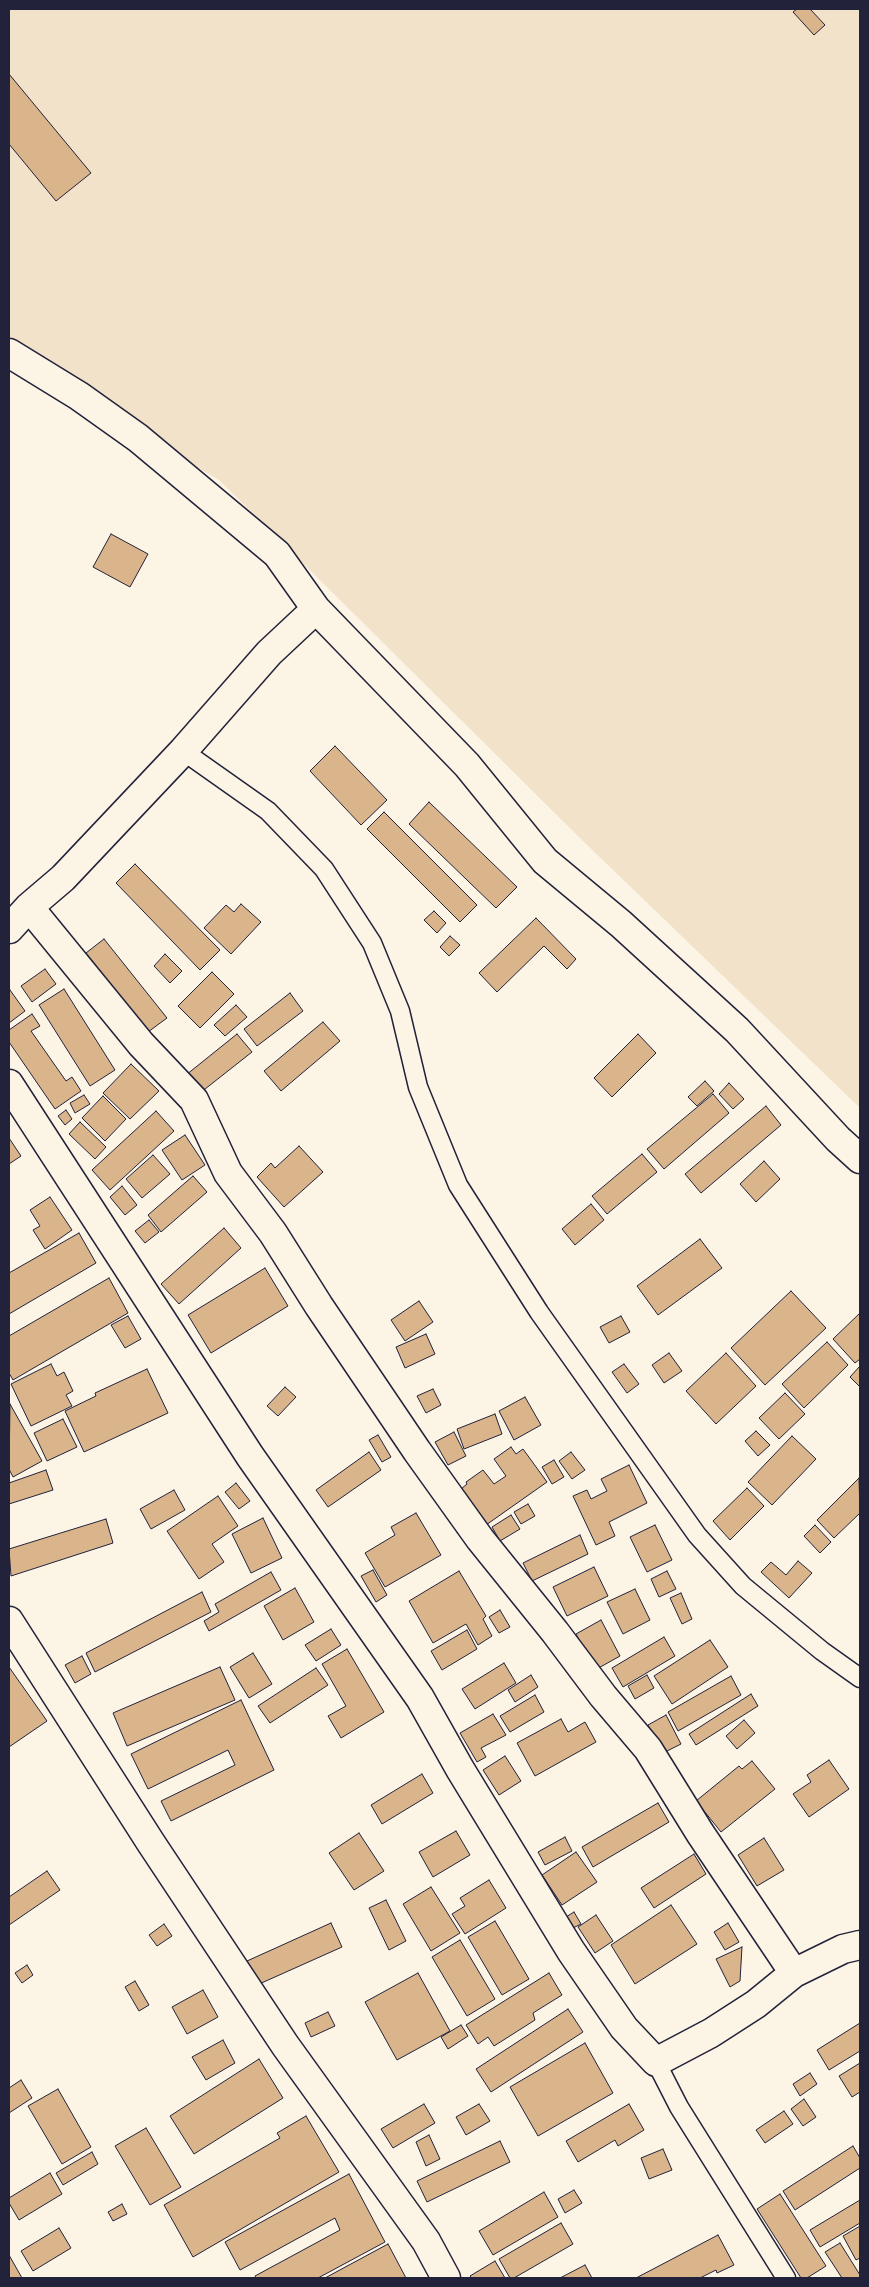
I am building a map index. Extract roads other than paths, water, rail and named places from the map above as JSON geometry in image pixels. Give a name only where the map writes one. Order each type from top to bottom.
[{"type":"street","points":[[9,353],[79,396],[138,438],[277,554],[316,609],[467,765],[545,861],[621,924],[737,1030],[860,1159]]},
{"type":"street","points":[[9,929],[29,907],[63,878],[182,751],[269,654],[316,609]]},
{"type":"street","points":[[29,907],[141,1044],[194,1100],[228,1174],[273,1233],[319,1306],[417,1451],[480,1539],[555,1632],[603,1696],[648,1749],[700,1833],[794,1973]]},
{"type":"street","points":[[9,1084],[250,1456],[420,1698],[460,1769],[571,1951],[624,2028],[656,2062],[711,2033],[756,2004],[794,1973],[843,1949],[860,1944]]},
{"type":"street","points":[[9,1621],[151,1843],[274,2029],[426,2241],[446,2278]]},
{"type":"lane","points":[[182,751],[268,811],[324,869],[372,943],[400,1011],[418,1087],[458,1186],[539,1312],[698,1535],[742,1586],[822,1651],[860,1678]]},
{"type":"lane","points":[[656,2062],[679,2107],[786,2278]]}]
